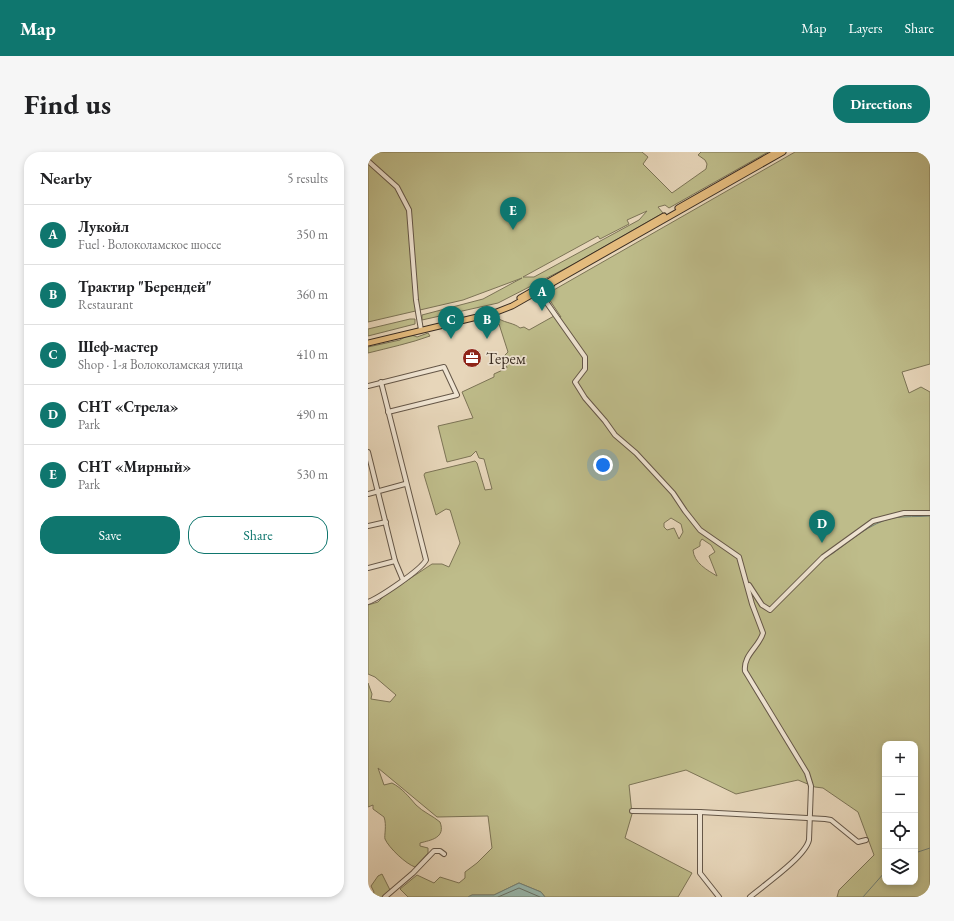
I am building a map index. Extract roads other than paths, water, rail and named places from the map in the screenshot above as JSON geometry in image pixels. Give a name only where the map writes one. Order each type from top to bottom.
[{"type":"main road","points":[[538,291],[776,152]]},
{"type":"main road","points":[[368,339],[493,311],[538,291],[783,152]]},
{"type":"main road","points":[[368,343],[420,328]]},
{"type":"street","points":[[368,161],[397,187],[409,210],[416,300],[420,328]]},
{"type":"street","points":[[545,301],[545,294],[552,284]]},
{"type":"street","points":[[538,291],[585,357],[585,369],[575,382],[585,398],[606,421],[614,435],[636,453],[673,493],[700,530],[739,557],[752,604],[764,632],[745,661],[744,671],[808,776],[811,786],[809,840],[806,846],[786,868],[750,897]]},
{"type":"street","points":[[368,386],[444,367],[456,395],[388,412]]},
{"type":"street","points":[[368,602],[378,598],[423,566],[426,560],[405,484],[381,382]]},
{"type":"street","points":[[368,452],[395,561],[403,580]]},
{"type":"street","points":[[368,494],[405,484]]},
{"type":"street","points":[[747,583],[762,605],[770,610],[823,558],[873,521],[904,513],[930,513]]},
{"type":"street","points":[[368,526],[386,522]]},
{"type":"street","points":[[368,568],[395,561]]},
{"type":"street","points":[[632,811],[700,812],[830,820],[862,846]]},
{"type":"street","points":[[700,812],[700,873],[719,897]]},
{"type":"street","points":[[858,842],[866,840]]},
{"type":"street","points":[[385,897],[413,873],[434,851],[440,851],[444,854]]},
{"type":"water","points":[[519,883],[541,892],[545,897],[468,897],[472,895],[494,895]]},
{"type":"waterway","points":[[832,554],[861,533],[885,520],[898,517],[930,516]]},
{"type":"waterway","points":[[918,852],[930,848]]},
{"type":"waterway","points":[[863,897],[882,875]]},
{"type":"place","name":"СНТ «Мирный»","points":[[513,230]]},
{"type":"place","name":"Лукойл","points":[[542,311]]},
{"type":"place","name":"Шеф-мастер","points":[[451,339]]},
{"type":"place","name":"Трактир \"Берендей\"","points":[[487,339]]},
{"type":"place","name":"Терем","points":[[472,358]]},
{"type":"place","name":"СНТ «Стрела»","points":[[822,543]]}]
